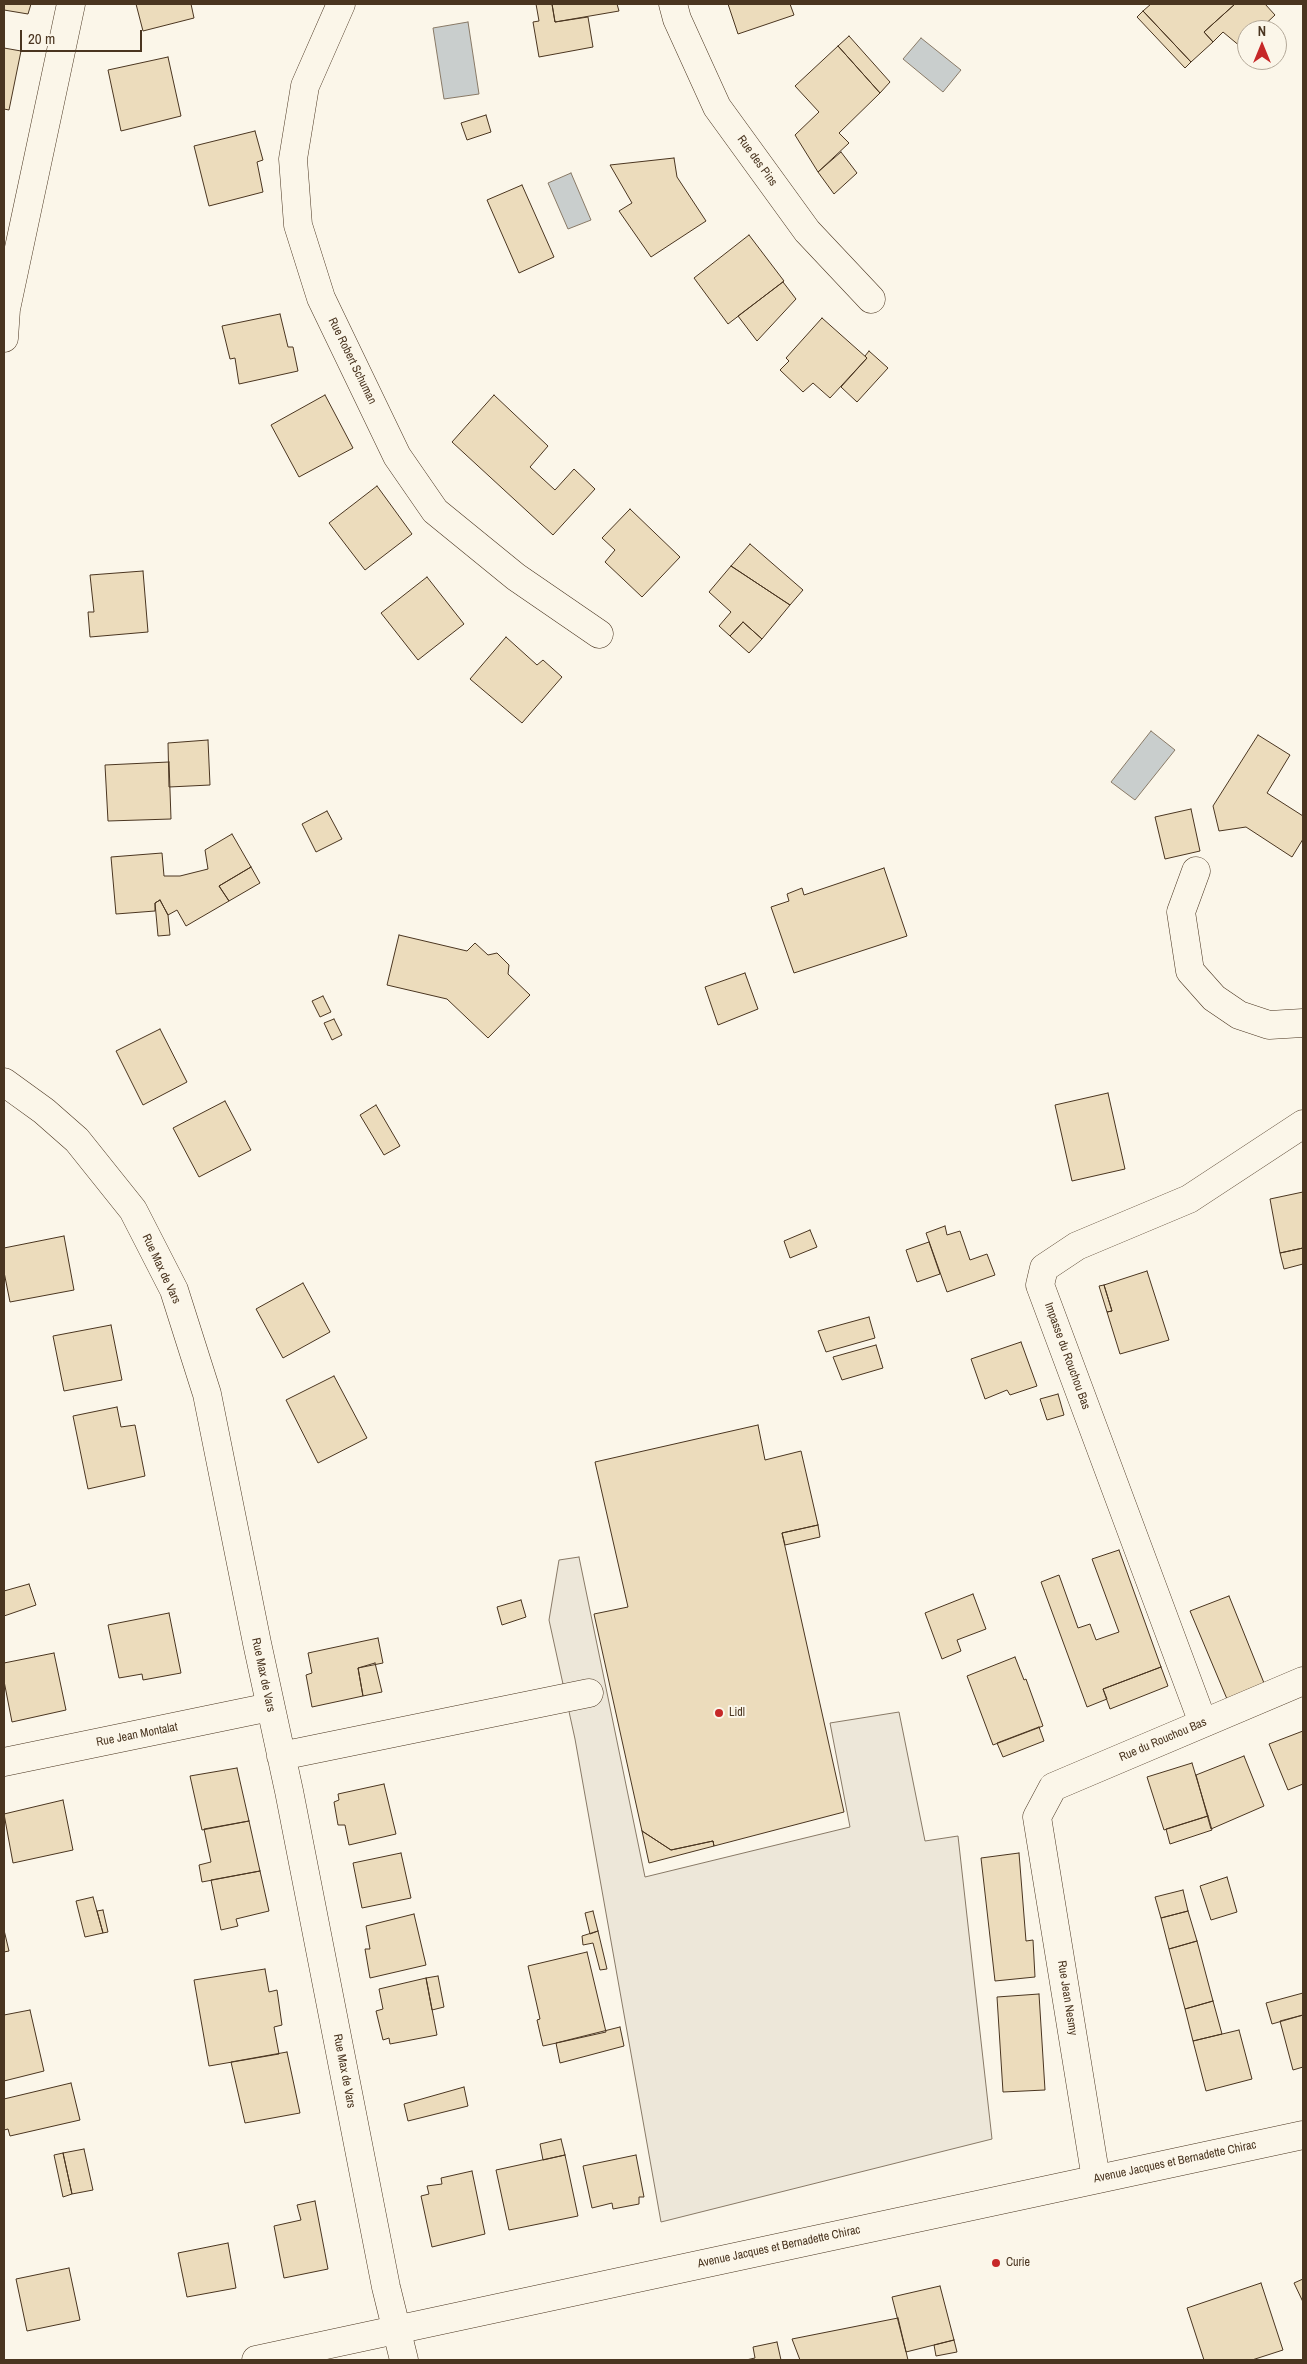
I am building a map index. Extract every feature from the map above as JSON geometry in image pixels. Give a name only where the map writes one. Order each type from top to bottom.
[{"type":"street","points":[[4,338],[6,309],[71,4]]},
{"type":"street","name":"Rue Robert Schuman","points":[[341,4],[305,86],[293,159],[298,225],[321,298],[397,456],[435,511],[516,577],[599,634]]},
{"type":"street","name":"Rue des Pins","points":[[673,4],[677,19],[717,107],[807,231],[871,299]]},
{"type":"street","points":[[1196,871],[1181,912],[1190,970],[1214,998],[1239,1014],[1270,1025],[1303,1023]]},
{"type":"street","name":"Rue Max de Vars","points":[[4,1082],[44,1111],[77,1140],[133,1210],[174,1290],[207,1394],[396,2330],[404,2360]]},
{"type":"street","name":"Impasse du Rouchou Bas","points":[[1203,1723],[1040,1286],[1044,1268],[1077,1246],[1189,1199],[1303,1124]]},
{"type":"street","name":"Rue du Rouchou Bas","points":[[1037,1816],[1053,1787],[1303,1681]]},
{"type":"street","points":[[282,1759],[589,1693]]},
{"type":"street","name":"Rue Jean Montalat","points":[[4,1762],[270,1708]]},
{"type":"street","name":"Rue Jean Nesmy","points":[[1037,1816],[1096,2179]]},
{"type":"street","name":"Avenue Jacques et Bernadette Chirac","points":[[256,2360],[1303,2135]]},
{"type":"shaded area","points":[[468,22],[479,94],[444,99],[433,28]]},
{"type":"shaded area","points":[[921,38],[961,70],[943,92],[903,59]]},
{"type":"shaded area","points":[[571,173],[591,220],[568,229],[548,183]]},
{"type":"shaded area","points":[[1151,731],[1175,750],[1135,800],[1111,782]]},
{"type":"shaded area","points":[[579,1557],[645,1877],[850,1827],[830,1723],[899,1712],[925,1841],[958,1836],[992,2139],[661,2222],[575,1739],[549,1620],[559,1560]]},
{"type":"building","points":[[4,4],[31,4],[28,14],[4,10]]},
{"type":"building","points":[[136,4],[191,4],[194,18],[143,31]]},
{"type":"building","points":[[536,4],[552,4],[555,22],[588,17],[593,47],[539,57],[533,22],[539,21]]},
{"type":"building","points":[[552,4],[617,4],[619,11],[555,22]]},
{"type":"building","points":[[728,4],[790,4],[794,15],[738,34]]},
{"type":"building","points":[[1151,4],[1235,4],[1204,32],[1213,42],[1191,62],[1143,11]]},
{"type":"building","points":[[1235,4],[1265,4],[1275,15],[1270,20],[1237,20],[1237,44],[1223,32],[1213,42],[1204,32]]},
{"type":"building","points":[[1143,11],[1191,62],[1185,68],[1137,17]]},
{"type":"building","points":[[849,36],[890,82],[880,93],[838,46]]},
{"type":"building","points":[[838,46],[880,93],[839,133],[849,143],[818,172],[795,135],[819,112],[795,86]]},
{"type":"building","points":[[4,48],[21,51],[9,110],[4,109]]},
{"type":"building","points":[[168,57],[181,116],[121,131],[108,70]]},
{"type":"building","points":[[486,115],[491,132],[467,140],[461,123]]},
{"type":"building","points":[[255,131],[263,160],[257,162],[263,192],[209,206],[194,146]]},
{"type":"building","points":[[841,152],[857,173],[834,194],[818,172]]},
{"type":"building","points":[[674,158],[677,177],[706,221],[651,257],[619,211],[632,203],[610,165]]},
{"type":"building","points":[[522,185],[554,257],[519,273],[487,200]]},
{"type":"building","points":[[749,235],[784,281],[728,324],[694,278]]},
{"type":"building","points":[[783,282],[796,299],[757,341],[738,316]]},
{"type":"building","points":[[280,314],[288,347],[293,347],[298,371],[239,384],[235,358],[230,359],[222,326]]},
{"type":"building","points":[[822,318],[867,358],[830,398],[813,383],[803,392],[780,370],[789,361],[786,358]]},
{"type":"building","points":[[869,351],[888,368],[857,402],[841,387],[867,358],[865,356]]},
{"type":"building","points":[[325,395],[353,448],[299,477],[271,425]]},
{"type":"building","points":[[494,395],[548,446],[530,467],[555,490],[574,469],[595,489],[553,535],[452,442]]},
{"type":"building","points":[[377,486],[412,534],[365,570],[329,523]]},
{"type":"building","points":[[630,509],[680,557],[642,597],[605,562],[615,550],[602,538]]},
{"type":"building","points":[[750,544],[803,590],[790,605],[731,566]]},
{"type":"building","points":[[731,566],[790,605],[762,639],[743,622],[730,636],[719,626],[731,612],[709,592]]},
{"type":"building","points":[[143,571],[148,632],[90,637],[88,612],[94,612],[90,575]]},
{"type":"building","points":[[427,577],[464,624],[418,660],[381,613]]},
{"type":"building","points":[[743,622],[762,639],[749,653],[730,636]]},
{"type":"building","points":[[506,637],[537,665],[543,660],[562,677],[522,723],[470,679]]},
{"type":"building","points":[[1258,735],[1290,755],[1267,793],[1303,816],[1303,839],[1292,857],[1246,827],[1219,831],[1213,806]]},
{"type":"building","points":[[208,740],[210,785],[169,787],[168,743]]},
{"type":"building","points":[[169,762],[171,819],[108,821],[105,765]]},
{"type":"building","points":[[1191,809],[1200,851],[1165,859],[1155,817]]},
{"type":"building","points":[[327,811],[342,839],[316,852],[302,824]]},
{"type":"building","points":[[232,834],[251,867],[219,886],[229,901],[186,926],[177,910],[168,915],[160,900],[155,903],[155,911],[116,914],[111,857],[162,853],[164,876],[180,876],[208,869],[205,850]]},
{"type":"building","points":[[251,867],[260,883],[229,901],[219,886]]},
{"type":"building","points":[[884,868],[907,936],[794,973],[771,907],[789,901],[787,894],[802,888],[804,895]]},
{"type":"building","points":[[160,900],[168,915],[170,935],[158,936],[155,903]]},
{"type":"building","points":[[399,935],[467,951],[475,943],[488,955],[497,953],[509,965],[508,974],[530,995],[488,1038],[447,999],[387,985]]},
{"type":"building","points":[[745,973],[758,1009],[718,1025],[705,987]]},
{"type":"building","points":[[323,996],[331,1012],[320,1017],[312,1001]]},
{"type":"building","points":[[334,1019],[342,1035],[332,1040],[324,1023]]},
{"type":"building","points":[[160,1029],[187,1082],[143,1105],[116,1051]]},
{"type":"building","points":[[1108,1093],[1125,1169],[1072,1181],[1055,1105]]},
{"type":"building","points":[[225,1101],[251,1150],[199,1177],[173,1128]]},
{"type":"building","points":[[376,1105],[400,1146],[384,1155],[360,1115]]},
{"type":"building","points":[[1303,1192],[1303,1248],[1280,1253],[1270,1199]]},
{"type":"building","points":[[945,1226],[947,1235],[960,1231],[970,1260],[987,1254],[995,1275],[947,1292],[926,1233]]},
{"type":"building","points":[[810,1230],[817,1247],[790,1258],[784,1241]]},
{"type":"building","points":[[64,1236],[74,1290],[10,1302],[4,1272],[4,1248]]},
{"type":"building","points":[[929,1242],[940,1274],[917,1282],[906,1250]]},
{"type":"building","points":[[1303,1248],[1303,1264],[1284,1269],[1280,1253]]},
{"type":"building","points":[[1147,1271],[1169,1340],[1120,1354],[1107,1312],[1112,1311],[1104,1285]]},
{"type":"building","points":[[303,1283],[330,1332],[283,1358],[256,1309]]},
{"type":"building","points":[[1104,1285],[1112,1311],[1107,1312],[1099,1286]]},
{"type":"building","points":[[869,1317],[875,1338],[826,1352],[818,1331]]},
{"type":"building","points":[[111,1325],[122,1380],[64,1391],[53,1336]]},
{"type":"building","points":[[1021,1342],[1037,1386],[1010,1395],[1007,1390],[985,1399],[971,1359]]},
{"type":"building","points":[[876,1345],[883,1368],[842,1380],[833,1357]]},
{"type":"building","points":[[334,1376],[367,1438],[318,1463],[286,1400]]},
{"type":"building","points":[[1058,1394],[1064,1415],[1047,1420],[1040,1399]]},
{"type":"building","points":[[117,1407],[121,1427],[135,1425],[145,1476],[88,1489],[73,1416]]},
{"type":"building","name":"Lidl","points":[[758,1425],[765,1460],[801,1451],[818,1525],[782,1533],[844,1812],[714,1846],[713,1841],[671,1850],[642,1831],[594,1614],[628,1607],[595,1462]]},
{"type":"building","points":[[818,1525],[820,1537],[785,1545],[782,1533]]},
{"type":"building","points":[[1119,1550],[1161,1667],[1103,1689],[1107,1699],[1087,1707],[1041,1582],[1059,1575],[1078,1628],[1090,1624],[1096,1640],[1119,1632],[1092,1559]]},
{"type":"building","points":[[29,1584],[36,1605],[4,1616],[4,1591]]},
{"type":"building","points":[[973,1594],[986,1629],[957,1640],[961,1651],[942,1659],[925,1613]]},
{"type":"building","points":[[1229,1596],[1264,1683],[1227,1699],[1190,1611]]},
{"type":"building","points":[[521,1600],[526,1617],[502,1625],[497,1607]]},
{"type":"building","points":[[169,1613],[181,1673],[143,1680],[142,1674],[119,1678],[108,1625]]},
{"type":"building","points":[[378,1638],[383,1663],[358,1668],[363,1696],[312,1707],[306,1675],[312,1673],[308,1653]]},
{"type":"building","points":[[54,1653],[66,1710],[12,1722],[4,1681],[4,1663]]},
{"type":"building","points":[[1015,1657],[1024,1680],[1026,1679],[1043,1726],[993,1745],[967,1676]]},
{"type":"building","points":[[375,1663],[382,1692],[363,1696],[358,1668]]},
{"type":"building","points":[[1161,1667],[1168,1686],[1110,1709],[1103,1689]]},
{"type":"building","points":[[1039,1727],[1044,1741],[1003,1757],[997,1743]]},
{"type":"building","points":[[1303,1731],[1303,1784],[1288,1790],[1269,1744]]},
{"type":"building","points":[[1244,1756],[1264,1806],[1211,1829],[1196,1775]]},
{"type":"building","points":[[1192,1763],[1208,1816],[1164,1830],[1147,1777]]},
{"type":"building","points":[[237,1768],[249,1821],[202,1830],[190,1776]]},
{"type":"building","points":[[384,1784],[396,1834],[349,1845],[345,1825],[338,1825],[334,1802],[339,1800],[338,1794]]},
{"type":"building","points":[[63,1800],[73,1850],[13,1863],[4,1814]]},
{"type":"building","points":[[1208,1816],[1212,1830],[1170,1844],[1166,1829]]},
{"type":"building","points":[[249,1821],[260,1871],[202,1882],[199,1865],[211,1862],[204,1829]]},
{"type":"building","points":[[642,1831],[671,1850],[713,1841],[714,1846],[649,1863]]},
{"type":"building","points":[[401,1853],[411,1898],[362,1908],[353,1863]]},
{"type":"building","points":[[1019,1853],[1026,1941],[1033,1940],[1035,1977],[995,1981],[981,1858]]},
{"type":"building","points":[[260,1871],[269,1911],[236,1919],[238,1926],[221,1930],[211,1880]]},
{"type":"building","points":[[1227,1877],[1237,1912],[1211,1920],[1200,1886]]},
{"type":"building","points":[[1183,1890],[1188,1911],[1161,1918],[1155,1897]]},
{"type":"building","points":[[93,1897],[103,1933],[85,1937],[76,1901]]},
{"type":"building","points":[[103,1910],[108,1932],[103,1933],[97,1911]]},
{"type":"building","points":[[593,1911],[598,1931],[590,1934],[585,1913]]},
{"type":"building","points":[[1188,1911],[1197,1941],[1169,1949],[1161,1918]]},
{"type":"building","points":[[414,1914],[426,1965],[370,1978],[365,1949],[370,1949],[366,1926]]},
{"type":"building","points":[[4,1930],[9,1951],[4,1952]]},
{"type":"building","points":[[598,1931],[607,1969],[600,1970],[593,1943],[583,1945],[582,1936]]},
{"type":"building","points":[[1197,1941],[1213,2001],[1185,2009],[1169,1949]]},
{"type":"building","points":[[587,1952],[606,2032],[543,2046],[537,2020],[540,2019],[528,1966]]},
{"type":"building","points":[[265,1969],[269,1992],[277,1990],[282,2025],[274,2027],[279,2054],[209,2066],[194,1980]]},
{"type":"building","points":[[438,1976],[444,2007],[432,2010],[426,1978]]},
{"type":"building","points":[[426,1978],[437,2035],[390,2044],[389,2038],[383,2040],[376,2011],[383,2009],[379,1989]]},
{"type":"building","points":[[1303,1993],[1303,2015],[1272,2024],[1266,2003]]},
{"type":"building","points":[[1039,1994],[1045,2090],[1003,2092],[997,1997]]},
{"type":"building","points":[[1213,2001],[1222,2034],[1193,2041],[1185,2009]]},
{"type":"building","points":[[30,2010],[44,2071],[4,2081],[4,2015]]},
{"type":"building","points":[[1303,2015],[1303,2067],[1293,2070],[1280,2021]]},
{"type":"building","points":[[620,2027],[624,2046],[560,2063],[556,2043]]},
{"type":"building","points":[[1239,2030],[1252,2079],[1206,2091],[1193,2041]]},
{"type":"building","points":[[287,2052],[300,2113],[245,2123],[231,2062]]},
{"type":"building","points":[[71,2083],[80,2120],[10,2136],[8,2129],[4,2130],[4,2099]]},
{"type":"building","points":[[464,2087],[468,2106],[408,2121],[404,2104]]},
{"type":"building","points":[[561,2139],[565,2155],[543,2160],[540,2144]]},
{"type":"building","points":[[84,2149],[93,2190],[72,2194],[63,2153]]},
{"type":"building","points":[[63,2153],[72,2194],[63,2197],[54,2155]]},
{"type":"building","points":[[565,2155],[578,2216],[509,2230],[496,2170]]},
{"type":"building","points":[[636,2155],[644,2197],[639,2197],[639,2204],[613,2209],[612,2203],[592,2208],[583,2166]]},
{"type":"building","points":[[472,2171],[485,2234],[432,2247],[421,2196],[429,2194],[427,2186],[442,2184],[441,2178]]},
{"type":"building","points":[[315,2201],[328,2269],[284,2278],[274,2226],[301,2220],[297,2205]]},
{"type":"building","points":[[228,2243],[236,2288],[187,2297],[178,2253]]},
{"type":"building","points":[[69,2268],[80,2320],[27,2331],[16,2279]]},
{"type":"building","points":[[1303,2279],[1303,2302],[1294,2283]]},
{"type":"building","points":[[1261,2283],[1283,2350],[1252,2360],[1204,2360],[1187,2308]]},
{"type":"building","points":[[940,2286],[954,2340],[906,2352],[892,2297]]},
{"type":"building","points":[[898,2318],[908,2360],[800,2360],[792,2339]]},
{"type":"building","points":[[954,2340],[957,2352],[936,2356],[934,2345]]},
{"type":"building","points":[[777,2342],[781,2360],[746,2360],[755,2358],[753,2347]]},
{"type":"place","name":"Lidl","points":[[719,1713]]},
{"type":"place","name":"Curie","points":[[996,2263]]}]
